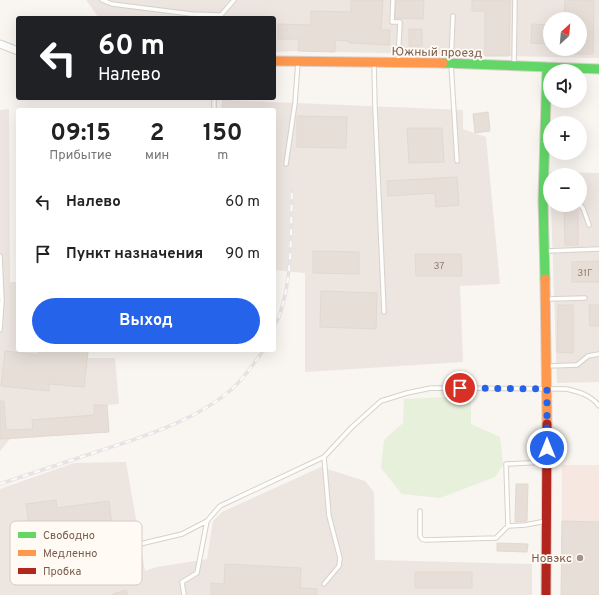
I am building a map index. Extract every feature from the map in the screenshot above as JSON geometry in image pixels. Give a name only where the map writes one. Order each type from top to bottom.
[{"type":"street","points":[[0,44],[16,50]]},
{"type":"street","name":"Южный проезд","points":[[276,61],[451,63],[543,68]]},
{"type":"street","name":"Южный проезд","points":[[587,69],[599,69]]},
{"type":"street","points":[[546,168],[547,108]]},
{"type":"street","points":[[546,212],[546,595]]},
{"type":"lane","points":[[102,0],[112,4],[190,14],[221,16],[234,0]]},
{"type":"lane","points":[[392,0],[392,22],[400,22],[398,62]]},
{"type":"lane","points":[[514,66],[515,0]]},
{"type":"lane","points":[[453,16],[451,63],[457,161]]},
{"type":"lane","points":[[286,164],[295,103],[298,61]]},
{"type":"lane","points":[[374,62],[384,312]]},
{"type":"lane","points":[[584,212],[589,225]]},
{"type":"lane","points":[[545,250],[599,249]]},
{"type":"lane","points":[[0,256],[2,302],[0,330]]},
{"type":"lane","points":[[546,299],[584,298]]},
{"type":"lane","points":[[546,366],[577,365],[588,356],[599,354]]},
{"type":"lane","points":[[142,544],[182,534],[207,521],[220,506],[324,457],[352,427],[381,402],[407,393],[431,388],[567,389],[583,394],[596,401],[599,406]]},
{"type":"lane","points":[[324,457],[329,516],[340,558],[339,566],[324,584]]},
{"type":"lane","points":[[508,526],[506,464],[547,462]]},
{"type":"lane","points":[[420,511],[420,536],[425,540],[496,538],[508,526],[547,521]]},
{"type":"lane","points":[[184,595],[182,582],[197,573],[207,521]]},
{"type":"shaded area","points":[[86,0],[599,0],[599,58],[298,51],[276,52],[276,16],[98,16]]},
{"type":"shaded area","points":[[222,100],[463,110],[463,129],[486,137],[500,284],[460,286],[463,362],[305,372],[305,273],[276,270],[276,108],[221,108]]},
{"type":"shaded area","points":[[9,109],[10,282],[16,282],[16,352],[86,352],[87,358],[115,358],[119,404],[107,405],[109,432],[10,439],[0,451],[0,110]]},
{"type":"shaded area","points":[[587,173],[599,173],[599,382],[557,383],[551,212],[587,212]]},
{"type":"shaded area","points":[[126,462],[136,521],[10,521],[10,585],[142,585],[142,554],[145,571],[157,567],[207,559],[213,521],[222,512],[321,467],[365,481],[374,492],[375,560],[532,564],[532,595],[0,595],[0,489],[74,463]]},
{"type":"shaded area","points":[[562,465],[599,465],[599,595],[561,595]]},
{"type":"green space","points":[[471,396],[471,424],[500,437],[503,465],[495,477],[440,498],[402,494],[381,468],[384,440],[403,423],[404,399]]},
{"type":"building","points":[[351,0],[383,0],[381,30],[390,30],[389,45],[349,43],[349,41],[335,40],[335,52],[298,51],[299,39],[278,39],[278,24],[311,25],[311,11],[351,12]]},
{"type":"building","points":[[396,0],[424,0],[423,19],[395,18]]},
{"type":"building","points":[[472,0],[510,0],[509,56],[485,56],[485,11],[472,11]]},
{"type":"building","points":[[565,0],[594,0],[593,54],[587,54],[587,12],[564,12]]},
{"type":"building","points":[[532,24],[543,25],[543,44],[531,43]]},
{"type":"building","points":[[409,29],[422,29],[422,46],[409,46]]},
{"type":"building","points":[[488,112],[490,131],[475,133],[473,114]]},
{"type":"building","points":[[297,116],[347,117],[346,148],[297,147]]},
{"type":"building","points":[[407,128],[442,128],[444,162],[409,163]]},
{"type":"building","points":[[457,177],[459,205],[436,207],[435,193],[388,196],[387,181]]},
{"type":"building","points":[[564,212],[578,212],[578,245],[565,245]]},
{"type":"building","points":[[313,251],[359,252],[359,274],[313,273]]},
{"type":"building","points":[[415,254],[461,254],[462,276],[416,276]]},
{"type":"building","points":[[599,261],[599,282],[572,282],[572,262]]},
{"type":"building","points":[[321,291],[377,293],[376,329],[320,327]]},
{"type":"building","points":[[558,305],[573,305],[573,353],[557,352]]},
{"type":"building","points":[[589,305],[599,305],[599,326],[590,326]]},
{"type":"building","points":[[5,351],[39,355],[39,352],[88,352],[84,387],[49,384],[49,391],[1,386]]},
{"type":"building","points":[[0,401],[4,401],[6,430],[33,429],[32,420],[94,415],[94,405],[107,405],[109,432],[0,439]]},
{"type":"building","points":[[516,484],[528,484],[527,521],[515,522]]},
{"type":"building","points":[[56,500],[57,508],[109,501],[111,521],[28,521],[26,504]]},
{"type":"building","name":"Новэкс","points":[[562,521],[599,522],[599,595],[561,595]]},
{"type":"building","points":[[497,543],[528,544],[527,552],[497,551]]},
{"type":"building","points":[[225,564],[301,568],[300,588],[317,589],[317,595],[211,595],[211,583],[224,584]]},
{"type":"building","points":[[415,572],[472,572],[472,588],[415,588]]},
{"type":"building","points":[[126,590],[128,595],[113,595],[113,594]]},
{"type":"railway","points":[[276,324],[285,296],[288,278],[291,243],[292,189]]},
{"type":"railway","points":[[0,484],[131,441],[186,419],[203,410],[233,388],[262,352]]},
{"type":"traffic: fast","points":[[443,63],[599,69]]},
{"type":"traffic: fast","points":[[545,279],[543,200],[546,108]]},
{"type":"traffic: slow","points":[[276,61],[443,63]]},
{"type":"traffic: slow","points":[[545,279],[547,424]]},
{"type":"traffic: jam","points":[[546,595],[547,424]]},
{"type":"place","name":"Новэкс","points":[[580,558]]},
{"type":"route","points":[[460,388],[547,389],[547,448]]}]
